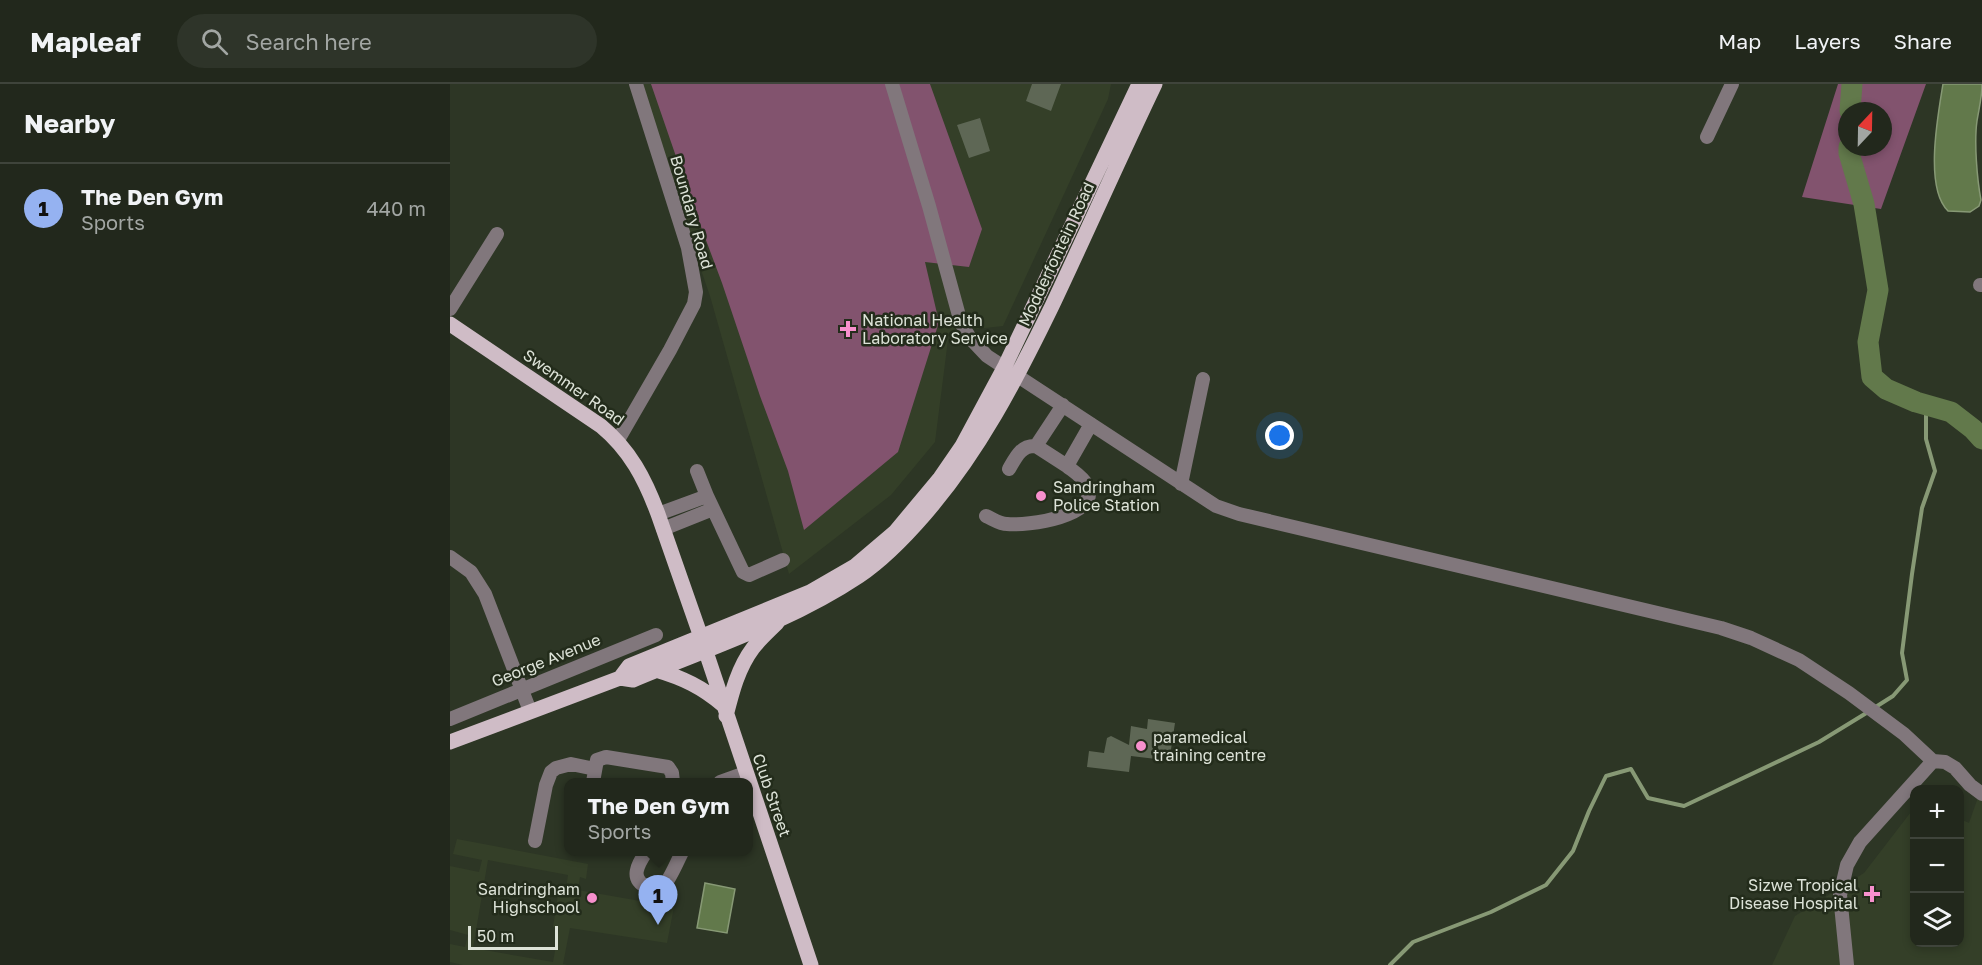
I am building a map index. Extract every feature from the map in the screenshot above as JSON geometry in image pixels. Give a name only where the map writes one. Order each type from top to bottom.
[{"type":"main road","name":"Modderfontein Road","points":[[703,644],[810,592],[855,566],[895,532],[940,478],[962,446],[1005,366],[1139,84]]},
{"type":"main road","name":"Modderfontein Road","points":[[703,644],[783,618],[813,604],[861,575],[904,538],[949,487],[972,454],[1019,375],[1155,84]]},
{"type":"main road","name":"Swemmer Road","points":[[450,324],[601,426],[628,452],[658,514],[703,644]]},
{"type":"main road","points":[[656,670],[688,680],[700,687],[724,710],[746,659],[754,647],[783,618]]},
{"type":"main road","points":[[450,742],[620,678],[633,680],[703,644]]},
{"type":"main road","points":[[620,678],[629,666],[703,644]]},
{"type":"main road","name":"Club Street","points":[[703,644],[748,778]]},
{"type":"main road","name":"Club Street","points":[[753,794],[811,965]]},
{"type":"street","name":"Boundary Road","points":[[618,440],[670,350],[694,304],[696,292],[688,248],[636,84]]},
{"type":"street","points":[[892,84],[961,323],[987,356],[1181,484],[1216,506],[1239,514],[1721,628],[1751,638],[1791,655],[1849,693],[1904,734],[1933,761],[1945,762],[1955,768],[1970,785],[1982,794]]},
{"type":"street","points":[[1707,137],[1732,84]]},
{"type":"street","points":[[450,309],[497,234]]},
{"type":"street","points":[[1181,484],[1203,379]]},
{"type":"street","points":[[1036,446],[1063,405]]},
{"type":"street","points":[[1067,466],[1091,424]]},
{"type":"street","points":[[986,516],[1005,524],[1055,519],[1076,511],[1087,499],[1088,488],[1085,482],[1067,466],[1036,446],[1029,445],[1023,448],[1008,469]]},
{"type":"street","points":[[698,471],[743,572],[749,574],[783,560]]},
{"type":"street","points":[[658,514],[710,502]]},
{"type":"street","points":[[663,529],[710,502]]},
{"type":"street","points":[[450,557],[478,580],[530,711]]},
{"type":"street","name":"George Avenue","points":[[450,719],[656,635]]},
{"type":"street","points":[[535,841],[546,785],[551,772],[556,768],[571,764],[594,776],[597,760],[606,757],[656,764],[671,770],[672,778]]},
{"type":"street","points":[[1847,965],[1840,895],[1847,865],[1860,842],[1933,761]]},
{"type":"street","points":[[733,778],[746,773]]},
{"type":"street","points":[[644,856],[638,868],[639,883],[658,890],[663,888],[667,882],[680,856]]},
{"type":"shaded area","name":"National Health Laboratory Service","points":[[637,84],[1111,84],[1108,99],[1003,326],[949,332],[935,442],[891,495],[789,574],[710,296]]},
{"type":"shaded area","name":"National Health Laboratory Service","points":[[651,84],[930,84],[982,229],[969,267],[925,262],[939,322],[898,452],[804,530],[788,471]]},
{"type":"shaded area","points":[[1838,84],[1926,84],[1881,209],[1802,197]]},
{"type":"shaded area","points":[[1943,84],[1982,84],[1976,139],[1981,200],[1979,206],[1970,212],[1948,211],[1936,186],[1935,150]]},
{"type":"shaded area","name":"Sizwe Tropical Disease Hospital","points":[[1982,786],[1982,965],[1772,965],[1795,916],[1864,873],[1910,813],[1910,947],[1964,947],[1964,821],[1969,823]]},
{"type":"shaded area","name":"Sandringham Highschool","points":[[457,839],[588,864],[586,879],[580,877],[578,890],[674,907],[667,943],[570,928],[563,964],[568,965],[463,965],[450,962],[450,944],[465,947],[468,935],[450,930],[450,866],[479,872],[482,860],[453,854]],"holes":[[[488,860],[568,875],[566,889],[559,888],[553,927],[559,929],[553,962],[473,948]]]},
{"type":"shaded area","points":[[705,883],[735,889],[727,933],[697,928]]},
{"type":"building","points":[[1032,84],[1061,84],[1051,111],[1026,101]]},
{"type":"building","points":[[980,118],[990,151],[969,158],[957,125]]},
{"type":"building","name":"paramedical training centre","points":[[1148,719],[1175,723],[1170,756],[1157,754],[1156,759],[1131,756],[1129,772],[1087,767],[1089,751],[1104,753],[1107,738],[1111,736],[1129,745],[1131,726],[1147,729]]},
{"type":"waterway","points":[[1851,102],[1852,84]]},
{"type":"waterway","points":[[1850,156],[1864,204],[1878,290],[1868,342],[1872,377],[1886,389],[1916,402],[1951,412],[1982,439]]},
{"type":"waterway","points":[[1874,708],[1893,696],[1907,680],[1902,653],[1912,574],[1922,508],[1935,471],[1926,439],[1926,406]]},
{"type":"waterway","points":[[1390,965],[1413,942],[1491,912],[1546,885],[1573,851],[1606,776],[1631,769],[1648,798],[1684,806],[1819,742],[1868,712]]},
{"type":"place","name":"National Health Laboratory Service","points":[[848,329]]},
{"type":"place","name":"Sandringham Police Station","points":[[1041,496]]},
{"type":"place","name":"paramedical training centre","points":[[1141,746]]},
{"type":"place","name":"Sizwe Tropical Disease Hospital","points":[[1872,894]]},
{"type":"place","name":"Sandringham Highschool","points":[[592,898]]},
{"type":"place","name":"The Den Gym","points":[[658,925]]}]
